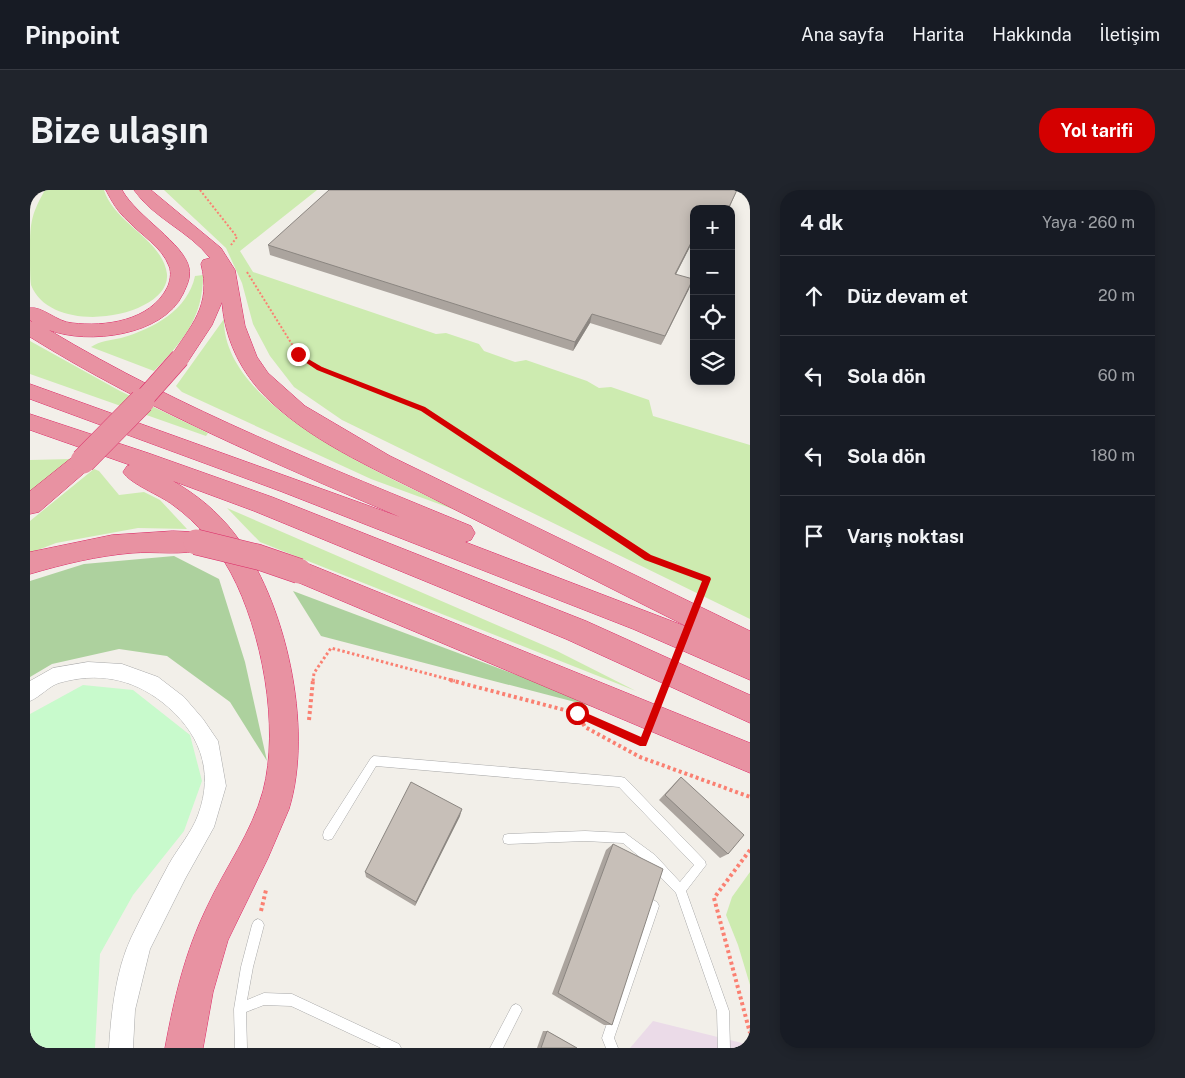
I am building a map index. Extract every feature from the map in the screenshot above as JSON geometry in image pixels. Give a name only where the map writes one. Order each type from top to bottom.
[{"type":"highway","points":[[30,311],[51,326],[87,330],[108,329],[135,322],[152,315],[168,304],[178,289],[182,275],[176,259],[124,208],[114,190]]},
{"type":"highway","points":[[142,190],[220,260],[229,278],[237,334],[247,355],[262,377],[296,412],[326,432],[382,462],[750,645]]},
{"type":"highway","points":[[30,505],[82,461],[126,419],[180,358],[206,321],[214,295],[214,279],[197,238]]},
{"type":"highway","points":[[30,328],[91,365],[131,386],[302,465],[501,549],[568,580],[643,621]]},
{"type":"highway","points":[[30,391],[289,485],[643,621],[750,667]]},
{"type":"highway","points":[[43,427],[140,459],[263,504],[576,630],[750,709]]},
{"type":"highway","points":[[43,427],[101,457],[152,480],[185,500],[206,518],[235,556],[246,576],[262,618],[282,692],[286,724],[286,753],[279,790],[264,827],[211,938],[195,986],[184,1048]]},
{"type":"highway","points":[[30,563],[106,544],[154,540],[196,542],[258,557],[299,571],[750,758]]},
{"type":"street","points":[[30,692],[54,676],[88,670],[122,672],[151,683],[177,703],[196,724],[212,748],[216,786],[207,820],[177,871],[139,946],[123,1010],[121,1048]]},
{"type":"lane","points":[[328,836],[374,761],[621,782],[701,865],[680,890]]},
{"type":"lane","points":[[508,839],[585,836],[625,838],[651,858],[680,890],[723,1011],[724,1048]]},
{"type":"lane","points":[[612,1048],[608,1038],[653,906]]},
{"type":"lane","points":[[241,1048],[240,1008],[247,967],[258,925]]},
{"type":"lane","points":[[240,1008],[264,999],[292,1000],[375,1043],[395,1048]]},
{"type":"lane","points":[[496,1048],[516,1010]]},
{"type":"path","points":[[200,190],[237,236],[230,249]]},
{"type":"path","points":[[245,269],[298,354],[305,360],[356,384],[423,409],[648,557],[707,579],[643,743],[602,724]]},
{"type":"path","points":[[331,648],[577,713],[585,717]]},
{"type":"path","points":[[577,713],[585,728],[640,757],[750,797]]},
{"type":"path","points":[[750,850],[714,898],[750,1033]]},
{"type":"shaded area","points":[[653,1021],[750,1045],[750,1048],[630,1048]]},
{"type":"green space","points":[[45,190],[104,190],[109,202],[148,241],[164,262],[167,274],[163,289],[150,301],[131,311],[108,316],[84,317],[62,312],[43,302],[31,285],[30,245],[34,214]]},
{"type":"green space","points":[[164,190],[317,190],[240,251],[253,272],[436,334],[446,333],[479,344],[484,351],[515,362],[526,360],[587,381],[599,388],[611,387],[649,400],[653,416],[750,445],[750,619],[342,420],[294,387],[270,356],[253,324],[242,283],[226,248]]},
{"type":"green space","points":[[203,275],[199,304],[189,328],[174,349],[154,371],[91,347],[102,342],[133,334],[157,323],[177,308],[185,299],[195,276]]},
{"type":"green space","points":[[224,319],[231,352],[250,382],[279,410],[315,436],[354,459],[458,511],[371,479],[182,392],[176,386]]},
{"type":"green space","points":[[30,341],[120,391],[208,433],[206,436],[30,374]]},
{"type":"green space","points":[[71,459],[30,491],[30,460]]},
{"type":"green space","points":[[94,469],[99,471],[119,495],[144,492],[160,500],[187,529],[138,528],[56,543],[30,553],[30,521]]},
{"type":"green space","points":[[227,508],[557,651],[636,691],[260,542]]},
{"type":"green space","points":[[174,556],[219,579],[245,662],[267,761],[230,702],[167,656],[119,649],[52,664],[30,677],[30,581],[84,564]]},
{"type":"green space","points":[[293,591],[621,714],[321,636]]},
{"type":"green space","points":[[83,685],[133,690],[190,735],[202,781],[184,831],[133,895],[100,954],[95,1048],[30,1048],[30,714]]},
{"type":"green space","points":[[750,872],[750,985],[738,945],[726,915],[732,897]]},
{"type":"building","points":[[329,190],[737,190],[730,205],[690,205],[690,245],[675,274],[690,278],[690,285],[665,336],[592,314],[575,342],[268,245]]},
{"type":"building","points":[[681,777],[744,835],[728,854],[665,795]]},
{"type":"building","points":[[411,782],[462,809],[416,902],[365,872]]},
{"type":"building","points":[[613,844],[663,869],[612,1025],[558,993]]},
{"type":"building","points":[[547,1031],[577,1048],[541,1048]]},
{"type":"route","points":[[298,354],[319,368],[423,409],[648,557],[707,579],[643,743],[577,713]]}]
